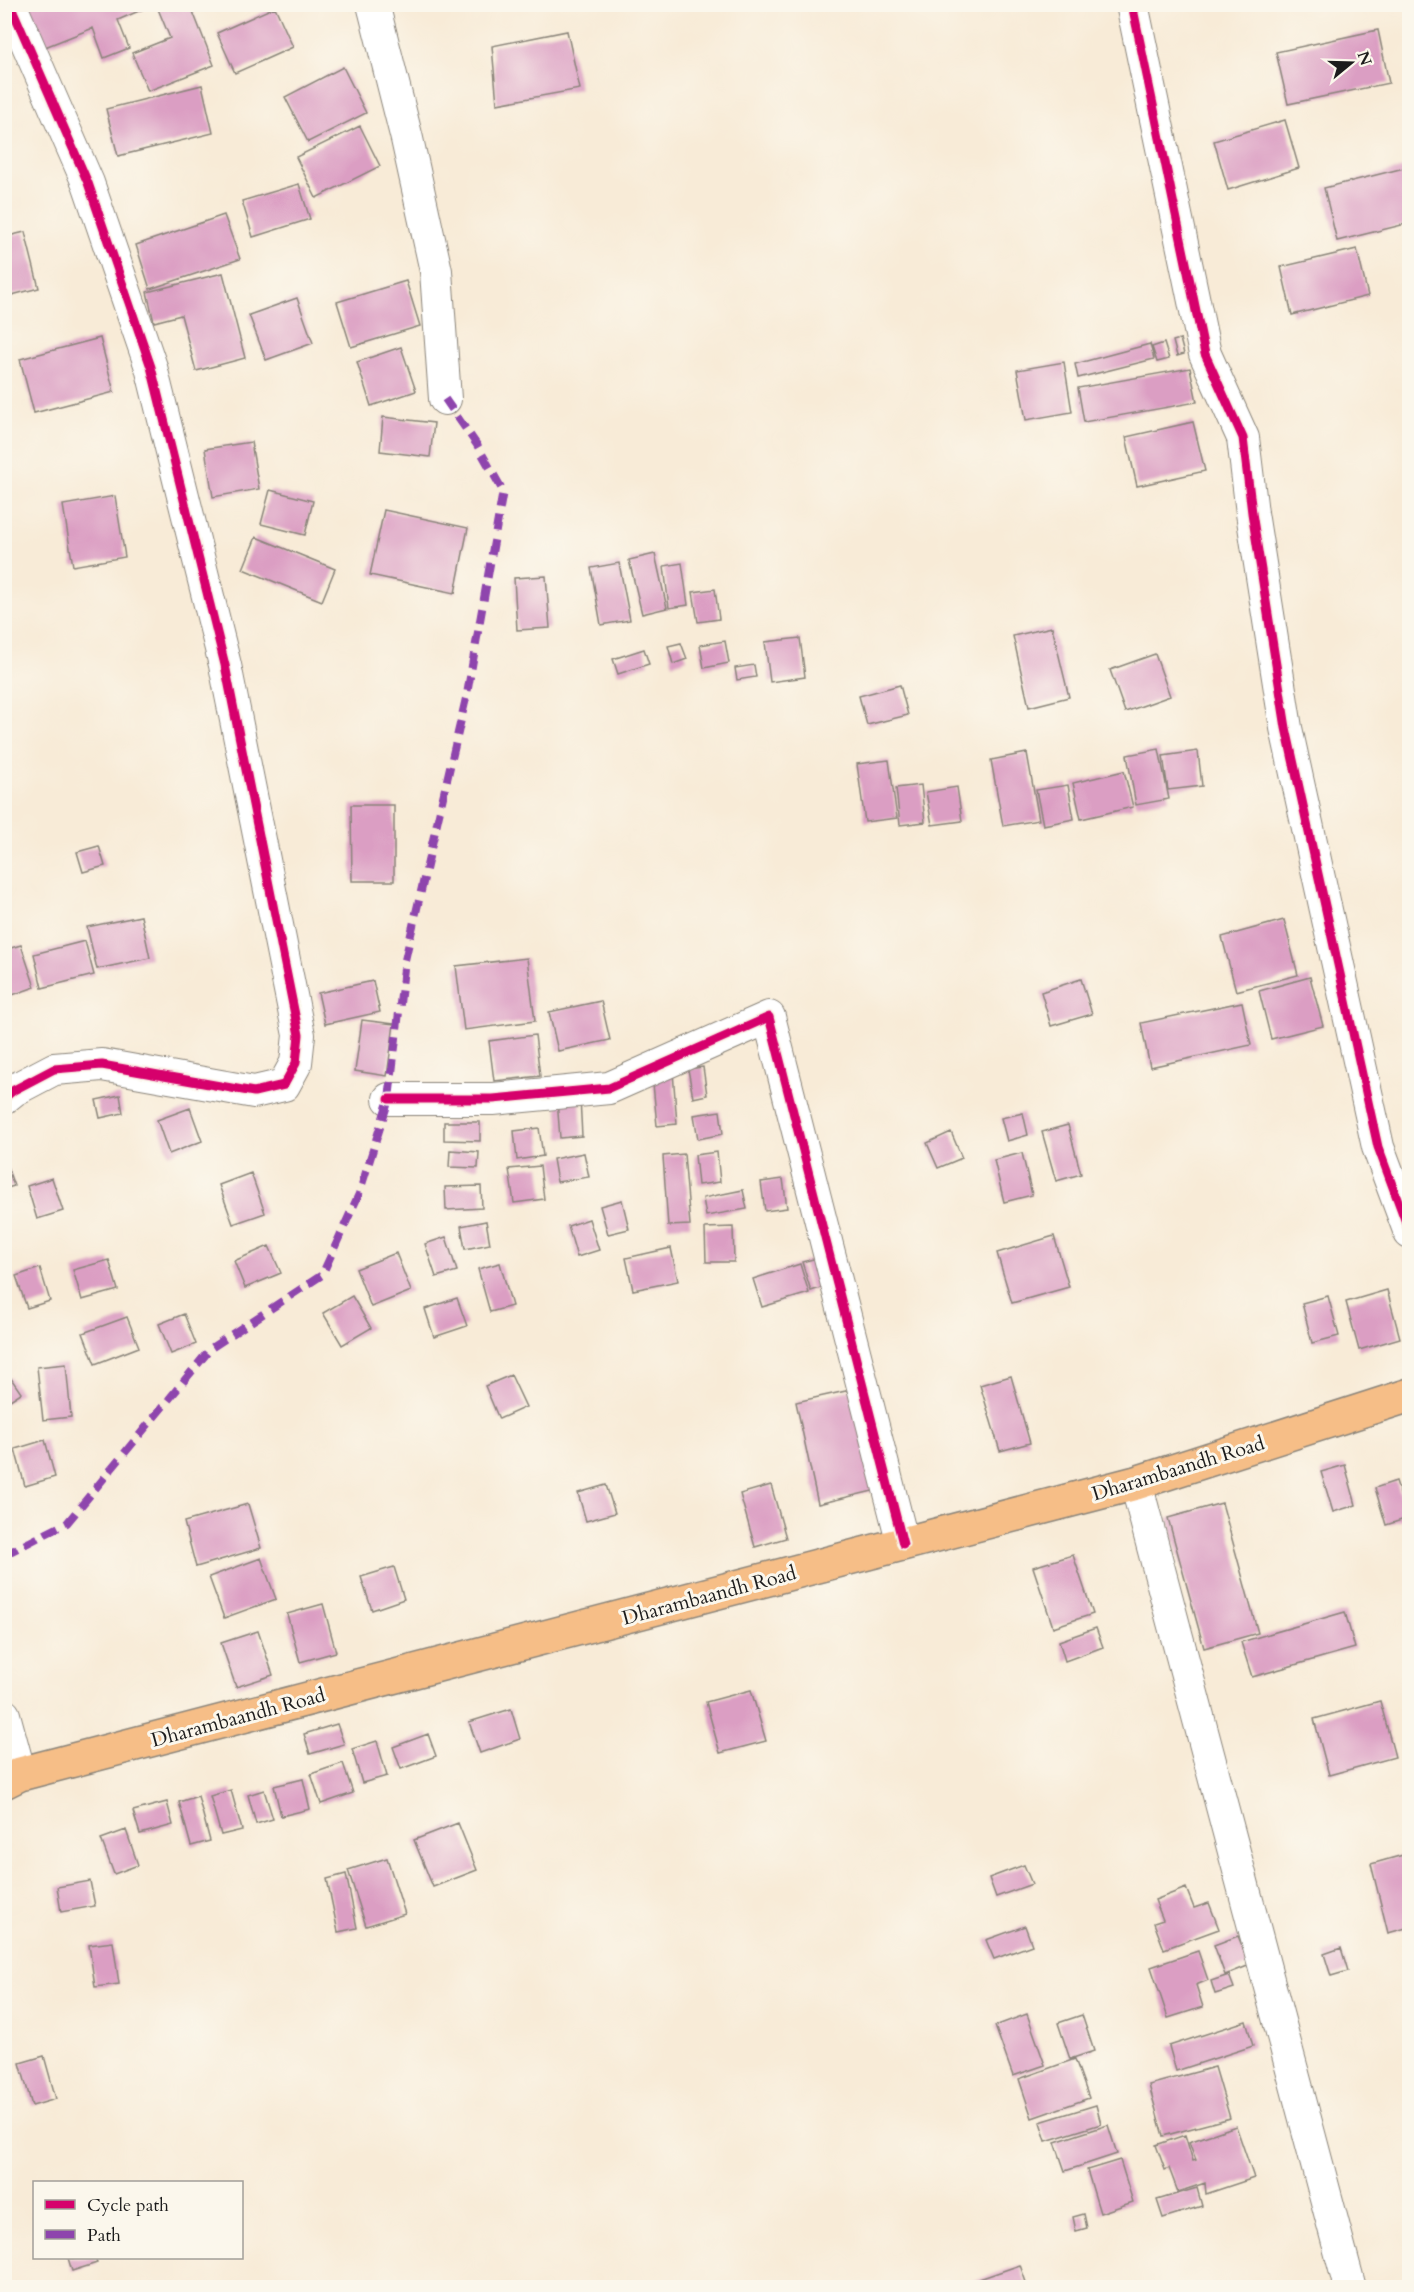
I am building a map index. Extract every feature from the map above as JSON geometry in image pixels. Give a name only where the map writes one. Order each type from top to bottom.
[{"type":"main road","name":"Dharambaandh Road","points":[[12,1778],[1136,1483],[1410,1395]]},
{"type":"street","points":[[4,1098],[14,1090],[54,1069],[102,1065],[254,1092],[284,1085],[296,1064],[299,1035],[225,665],[151,367],[88,183],[10,4]]},
{"type":"street","points":[[373,4],[407,139],[436,271],[445,399]]},
{"type":"street","points":[[1132,4],[1205,354],[1243,438],[1252,513],[1286,728],[1378,1147],[1410,1233]]},
{"type":"street","points":[[389,1099],[493,1099],[609,1088],[769,1017],[903,1544]]},
{"type":"street","points":[[1136,1483],[1350,2288]]},
{"type":"street","points":[[4,1715],[12,1778]]},
{"type":"building","points":[[24,4],[155,4],[118,20],[129,48],[104,58],[93,28],[40,49]]},
{"type":"building","points":[[156,4],[190,4],[214,65],[148,91],[132,53],[170,38]]},
{"type":"building","points":[[275,7],[293,47],[235,73],[217,33]]},
{"type":"building","points":[[1378,30],[1389,83],[1288,104],[1276,52]]},
{"type":"building","points":[[567,31],[580,89],[497,104],[492,46]]},
{"type":"building","points":[[343,67],[366,113],[308,142],[285,97]]},
{"type":"building","points":[[202,85],[213,133],[118,156],[106,109]]},
{"type":"building","points":[[1285,120],[1299,168],[1228,190],[1214,141]]},
{"type":"building","points":[[360,126],[380,166],[316,198],[296,157]]},
{"type":"building","points":[[1408,167],[1410,223],[1337,241],[1324,188]]},
{"type":"building","points":[[299,184],[310,219],[253,237],[242,201]]},
{"type":"building","points":[[224,215],[240,259],[150,289],[136,245]]},
{"type":"building","points":[[25,232],[39,288],[4,297],[4,237]]},
{"type":"building","points":[[1357,249],[1368,296],[1292,315],[1281,267]]},
{"type":"building","points":[[223,273],[245,358],[196,371],[181,315],[154,322],[147,292]]},
{"type":"building","points":[[406,281],[420,326],[351,347],[337,302]]},
{"type":"building","points":[[297,298],[313,343],[266,360],[249,315]]},
{"type":"building","points":[[100,338],[114,392],[34,413],[20,359]]},
{"type":"building","points":[[1180,339],[1184,354],[1177,356],[1173,341]]},
{"type":"building","points":[[1164,343],[1169,359],[1157,362],[1152,347]]},
{"type":"building","points":[[1150,344],[1154,359],[1078,378],[1075,364]]},
{"type":"building","points":[[401,347],[416,391],[371,406],[357,362]]},
{"type":"building","points":[[1064,362],[1072,412],[1026,420],[1017,370]]},
{"type":"building","points":[[1190,368],[1197,402],[1084,422],[1078,388]]},
{"type":"building","points":[[383,417],[434,423],[430,457],[380,451]]},
{"type":"building","points":[[1193,422],[1205,471],[1137,486],[1126,437]]},
{"type":"building","points":[[251,442],[259,489],[213,497],[205,449]]},
{"type":"building","points":[[270,490],[313,501],[305,535],[261,524]]},
{"type":"building","points":[[115,496],[125,557],[73,566],[63,505]]},
{"type":"building","points":[[384,510],[468,528],[455,593],[370,575]]},
{"type":"building","points":[[256,537],[335,569],[322,601],[243,569]]},
{"type":"building","points":[[655,554],[667,608],[642,614],[629,560]]},
{"type":"building","points":[[619,563],[630,620],[601,625],[591,568]]},
{"type":"building","points":[[682,563],[688,605],[669,608],[664,566]]},
{"type":"building","points":[[546,576],[550,628],[517,630],[514,578]]},
{"type":"building","points":[[715,589],[719,619],[698,622],[693,592]]},
{"type":"building","points":[[1052,627],[1069,697],[1029,707],[1013,636]]},
{"type":"building","points":[[800,638],[805,677],[770,682],[765,642]]},
{"type":"building","points":[[725,641],[729,663],[704,668],[700,645]]},
{"type":"building","points":[[681,643],[687,659],[673,664],[668,646]]},
{"type":"building","points":[[644,649],[649,664],[618,674],[613,659]]},
{"type":"building","points":[[1155,654],[1170,696],[1125,712],[1110,670]]},
{"type":"building","points":[[754,665],[756,677],[737,680],[735,668]]},
{"type":"building","points":[[900,685],[908,715],[867,725],[859,696]]},
{"type":"building","points":[[1159,749],[1169,799],[1136,805],[1127,755]]},
{"type":"building","points":[[1198,751],[1202,786],[1168,790],[1163,756]]},
{"type":"building","points":[[1027,753],[1039,820],[1003,826],[991,760]]},
{"type":"building","points":[[889,760],[897,818],[865,822],[857,764]]},
{"type":"building","points":[[1124,771],[1133,807],[1081,819],[1073,783]]},
{"type":"building","points":[[921,785],[925,822],[900,825],[896,788]]},
{"type":"building","points":[[1068,785],[1074,819],[1043,825],[1036,790]]},
{"type":"building","points":[[957,787],[962,821],[932,825],[926,792]]},
{"type":"building","points":[[351,805],[394,805],[394,881],[352,881]]},
{"type":"building","points":[[99,846],[105,866],[83,872],[77,852]]},
{"type":"building","points":[[141,916],[150,958],[97,969],[87,927]]},
{"type":"building","points":[[1284,920],[1298,975],[1236,991],[1222,937]]},
{"type":"building","points":[[85,941],[94,975],[42,988],[34,954]]},
{"type":"building","points":[[21,945],[35,987],[4,998],[4,950]]},
{"type":"building","points":[[527,958],[535,1021],[464,1030],[456,966]]},
{"type":"building","points":[[1310,977],[1323,1026],[1271,1039],[1259,991]]},
{"type":"building","points":[[1081,979],[1092,1014],[1051,1026],[1041,992]]},
{"type":"building","points":[[373,981],[380,1012],[325,1024],[318,993]]},
{"type":"building","points":[[601,1001],[610,1040],[558,1051],[549,1012]]},
{"type":"building","points":[[1242,1002],[1251,1045],[1150,1067],[1141,1023]]},
{"type":"building","points":[[362,1020],[394,1024],[387,1076],[355,1071]]},
{"type":"building","points":[[535,1035],[540,1076],[494,1081],[489,1041]]},
{"type":"building","points":[[703,1067],[707,1095],[693,1098],[688,1069]]},
{"type":"building","points":[[673,1072],[677,1124],[657,1126],[652,1073]]},
{"type":"building","points":[[120,1095],[123,1113],[100,1118],[96,1100]]},
{"type":"building","points":[[580,1098],[582,1136],[560,1138],[557,1100]]},
{"type":"building","points":[[190,1108],[202,1141],[169,1154],[157,1120]]},
{"type":"building","points":[[720,1111],[723,1134],[698,1139],[694,1115]]},
{"type":"building","points":[[1023,1113],[1028,1135],[1007,1141],[1001,1118]]},
{"type":"building","points":[[444,1122],[480,1122],[480,1141],[444,1140]]},
{"type":"building","points":[[1068,1125],[1081,1174],[1056,1181],[1042,1132]]},
{"type":"building","points":[[539,1128],[543,1156],[517,1160],[514,1131]]},
{"type":"building","points":[[951,1132],[962,1158],[938,1168],[927,1143]]},
{"type":"building","points":[[450,1150],[479,1152],[478,1168],[449,1167]]},
{"type":"building","points":[[717,1152],[720,1182],[698,1185],[695,1155]]},
{"type":"building","points":[[584,1153],[589,1177],[557,1182],[553,1159]]},
{"type":"building","points":[[1022,1153],[1032,1195],[1004,1202],[994,1160]]},
{"type":"building","points":[[684,1154],[690,1225],[668,1226],[663,1156]]},
{"type":"building","points":[[4,1158],[14,1186],[4,1189]]},
{"type":"building","points":[[540,1166],[544,1199],[514,1203],[509,1169]]},
{"type":"building","points":[[251,1173],[265,1213],[233,1224],[219,1185]]},
{"type":"building","points":[[52,1178],[63,1211],[37,1219],[27,1186]]},
{"type":"building","points":[[783,1179],[787,1208],[765,1211],[761,1182]]},
{"type":"building","points":[[481,1186],[482,1208],[446,1210],[445,1187]]},
{"type":"building","points":[[743,1190],[747,1209],[706,1216],[703,1198]]},
{"type":"building","points":[[622,1200],[629,1229],[608,1234],[600,1206]]},
{"type":"building","points":[[589,1219],[599,1250],[577,1257],[568,1226]]},
{"type":"building","points":[[486,1221],[490,1244],[465,1249],[461,1226]]},
{"type":"building","points":[[733,1227],[734,1262],[706,1262],[705,1228]]},
{"type":"building","points":[[1054,1236],[1069,1287],[1012,1303],[997,1253]]},
{"type":"building","points":[[446,1237],[457,1271],[436,1277],[425,1244]]},
{"type":"building","points":[[269,1246],[281,1273],[245,1288],[234,1261]]},
{"type":"building","points":[[671,1248],[678,1281],[633,1290],[626,1258]]},
{"type":"building","points":[[396,1253],[411,1291],[371,1307],[356,1269]]},
{"type":"building","points":[[828,1255],[836,1283],[811,1291],[802,1262]]},
{"type":"building","points":[[109,1260],[118,1290],[82,1300],[73,1270]]},
{"type":"building","points":[[500,1263],[512,1306],[490,1312],[478,1269]]},
{"type":"building","points":[[800,1264],[809,1293],[762,1307],[753,1279]]},
{"type":"building","points":[[40,1268],[50,1301],[27,1308],[16,1276]]},
{"type":"building","points":[[1387,1290],[1400,1338],[1359,1350],[1346,1302]]},
{"type":"building","points":[[352,1296],[371,1328],[342,1345],[323,1313]]},
{"type":"building","points":[[1328,1296],[1339,1336],[1312,1343],[1302,1303]]},
{"type":"building","points":[[457,1298],[467,1326],[434,1337],[425,1309]]},
{"type":"building","points":[[184,1314],[196,1344],[171,1354],[159,1324]]},
{"type":"building","points":[[127,1317],[139,1347],[95,1364],[83,1333]]},
{"type":"building","points":[[66,1364],[71,1417],[43,1420],[37,1367]]},
{"type":"building","points":[[511,1375],[526,1407],[499,1419],[485,1386]]},
{"type":"building","points":[[1011,1376],[1030,1443],[1000,1451],[980,1385]]},
{"type":"building","points":[[10,1377],[21,1393],[4,1404],[4,1381]]},
{"type":"building","points":[[855,1389],[877,1490],[818,1504],[796,1402]]},
{"type":"building","points":[[45,1440],[55,1477],[25,1486],[15,1449]]},
{"type":"building","points":[[1345,1465],[1356,1505],[1333,1512],[1321,1472]]},
{"type":"building","points":[[1396,1481],[1408,1518],[1386,1525],[1375,1488]]},
{"type":"building","points":[[606,1485],[615,1513],[586,1521],[578,1493]]},
{"type":"building","points":[[771,1485],[786,1538],[755,1547],[740,1494]]},
{"type":"building","points":[[1222,1503],[1258,1633],[1204,1648],[1168,1518]]},
{"type":"building","points":[[248,1504],[261,1548],[196,1567],[184,1522]]},
{"type":"building","points":[[1073,1555],[1093,1614],[1053,1627],[1033,1567]]},
{"type":"building","points":[[261,1558],[276,1599],[224,1618],[209,1577]]},
{"type":"building","points":[[394,1567],[404,1599],[372,1610],[361,1577]]},
{"type":"building","points":[[323,1604],[336,1652],[300,1662],[287,1614]]},
{"type":"building","points":[[1345,1612],[1355,1648],[1252,1677],[1241,1642]]},
{"type":"building","points":[[1096,1628],[1103,1647],[1065,1661],[1059,1641]]},
{"type":"building","points":[[258,1631],[273,1675],[236,1687],[221,1643]]},
{"type":"building","points":[[751,1690],[766,1741],[720,1753],[706,1702]]},
{"type":"building","points":[[1380,1701],[1395,1757],[1329,1775],[1314,1719]]},
{"type":"building","points":[[511,1709],[520,1739],[480,1753],[469,1722]]},
{"type":"building","points":[[337,1724],[344,1744],[310,1754],[304,1734]]},
{"type":"building","points":[[428,1734],[436,1756],[401,1769],[393,1747]]},
{"type":"building","points":[[377,1741],[387,1776],[362,1783],[352,1749]]},
{"type":"building","points":[[343,1763],[353,1793],[321,1804],[311,1774]]},
{"type":"building","points":[[303,1779],[310,1809],[281,1816],[274,1786]]},
{"type":"building","points":[[231,1790],[242,1830],[221,1835],[210,1796]]},
{"type":"building","points":[[264,1790],[273,1819],[256,1824],[248,1795]]},
{"type":"building","points":[[198,1796],[210,1841],[191,1846],[179,1802]]},
{"type":"building","points":[[167,1802],[173,1825],[140,1834],[133,1811]]},
{"type":"building","points":[[458,1823],[477,1870],[433,1887],[414,1840]]},
{"type":"building","points":[[126,1830],[138,1865],[114,1874],[101,1839]]},
{"type":"building","points":[[1403,1855],[1410,1880],[1410,1927],[1388,1933],[1371,1864]]},
{"type":"building","points":[[387,1858],[405,1914],[366,1926],[348,1870]]},
{"type":"building","points":[[1024,1865],[1032,1884],[996,1897],[989,1878]]},
{"type":"building","points":[[346,1874],[357,1928],[338,1932],[327,1879]]},
{"type":"building","points":[[90,1881],[95,1906],[61,1912],[57,1887]]},
{"type":"building","points":[[1186,1888],[1194,1908],[1209,1903],[1219,1929],[1164,1949],[1154,1923],[1163,1920],[1155,1900]]},
{"type":"building","points":[[1025,1926],[1032,1945],[994,1959],[986,1940]]},
{"type":"building","points":[[1238,1936],[1250,1965],[1225,1975],[1214,1945]]},
{"type":"building","points":[[113,1942],[119,1984],[95,1987],[89,1945]]},
{"type":"building","points":[[1341,1948],[1348,1971],[1331,1976],[1324,1954]]},
{"type":"building","points":[[1198,1951],[1208,1980],[1196,1985],[1203,2007],[1168,2018],[1151,1967]]},
{"type":"building","points":[[1229,1975],[1234,1988],[1215,1994],[1211,1981]]},
{"type":"building","points":[[1027,2014],[1045,2065],[1013,2076],[995,2026]]},
{"type":"building","points":[[1082,2015],[1094,2051],[1070,2059],[1058,2023]]},
{"type":"building","points":[[1246,2021],[1253,2046],[1176,2071],[1169,2046]]},
{"type":"building","points":[[44,2056],[56,2099],[32,2106],[20,2063]]},
{"type":"building","points":[[1075,2059],[1089,2098],[1032,2118],[1019,2079]]},
{"type":"building","points":[[1215,2067],[1230,2118],[1163,2136],[1149,2085]]},
{"type":"building","points":[[1096,2105],[1101,2124],[1046,2141],[1040,2122]]},
{"type":"building","points":[[1108,2125],[1117,2154],[1065,2171],[1055,2142]]},
{"type":"building","points":[[1236,2126],[1254,2178],[1206,2194],[1205,2183],[1178,2192],[1169,2168],[1165,2170],[1156,2145],[1185,2135],[1193,2161],[1196,2160],[1189,2142]]},
{"type":"building","points":[[1120,2160],[1133,2202],[1100,2213],[1087,2170]]},
{"type":"building","points":[[1197,2188],[1202,2206],[1163,2218],[1157,2200]]},
{"type":"building","points":[[1084,2214],[1087,2228],[1076,2231],[1073,2217]]},
{"type":"building","points":[[68,2259],[95,2259],[97,2263],[72,2271]]},
{"type":"building","points":[[1020,2265],[1028,2288],[963,2288],[962,2285]]},
{"type":"marked path","points":[[4,1555],[67,1523],[211,1348],[322,1275],[359,1194],[389,1099],[405,960],[467,694],[503,491],[477,445],[445,399]]},
{"type":"cycle path","points":[[4,1098],[14,1090],[54,1069],[102,1065],[254,1092],[284,1085],[296,1063],[299,1035],[225,665],[151,367],[88,183],[10,4]]},
{"type":"cycle path","points":[[1132,4],[1205,354],[1243,438],[1252,513],[1286,728],[1378,1147],[1410,1233]]},
{"type":"cycle path","points":[[389,1099],[493,1099],[609,1088],[769,1017],[903,1544]]}]
